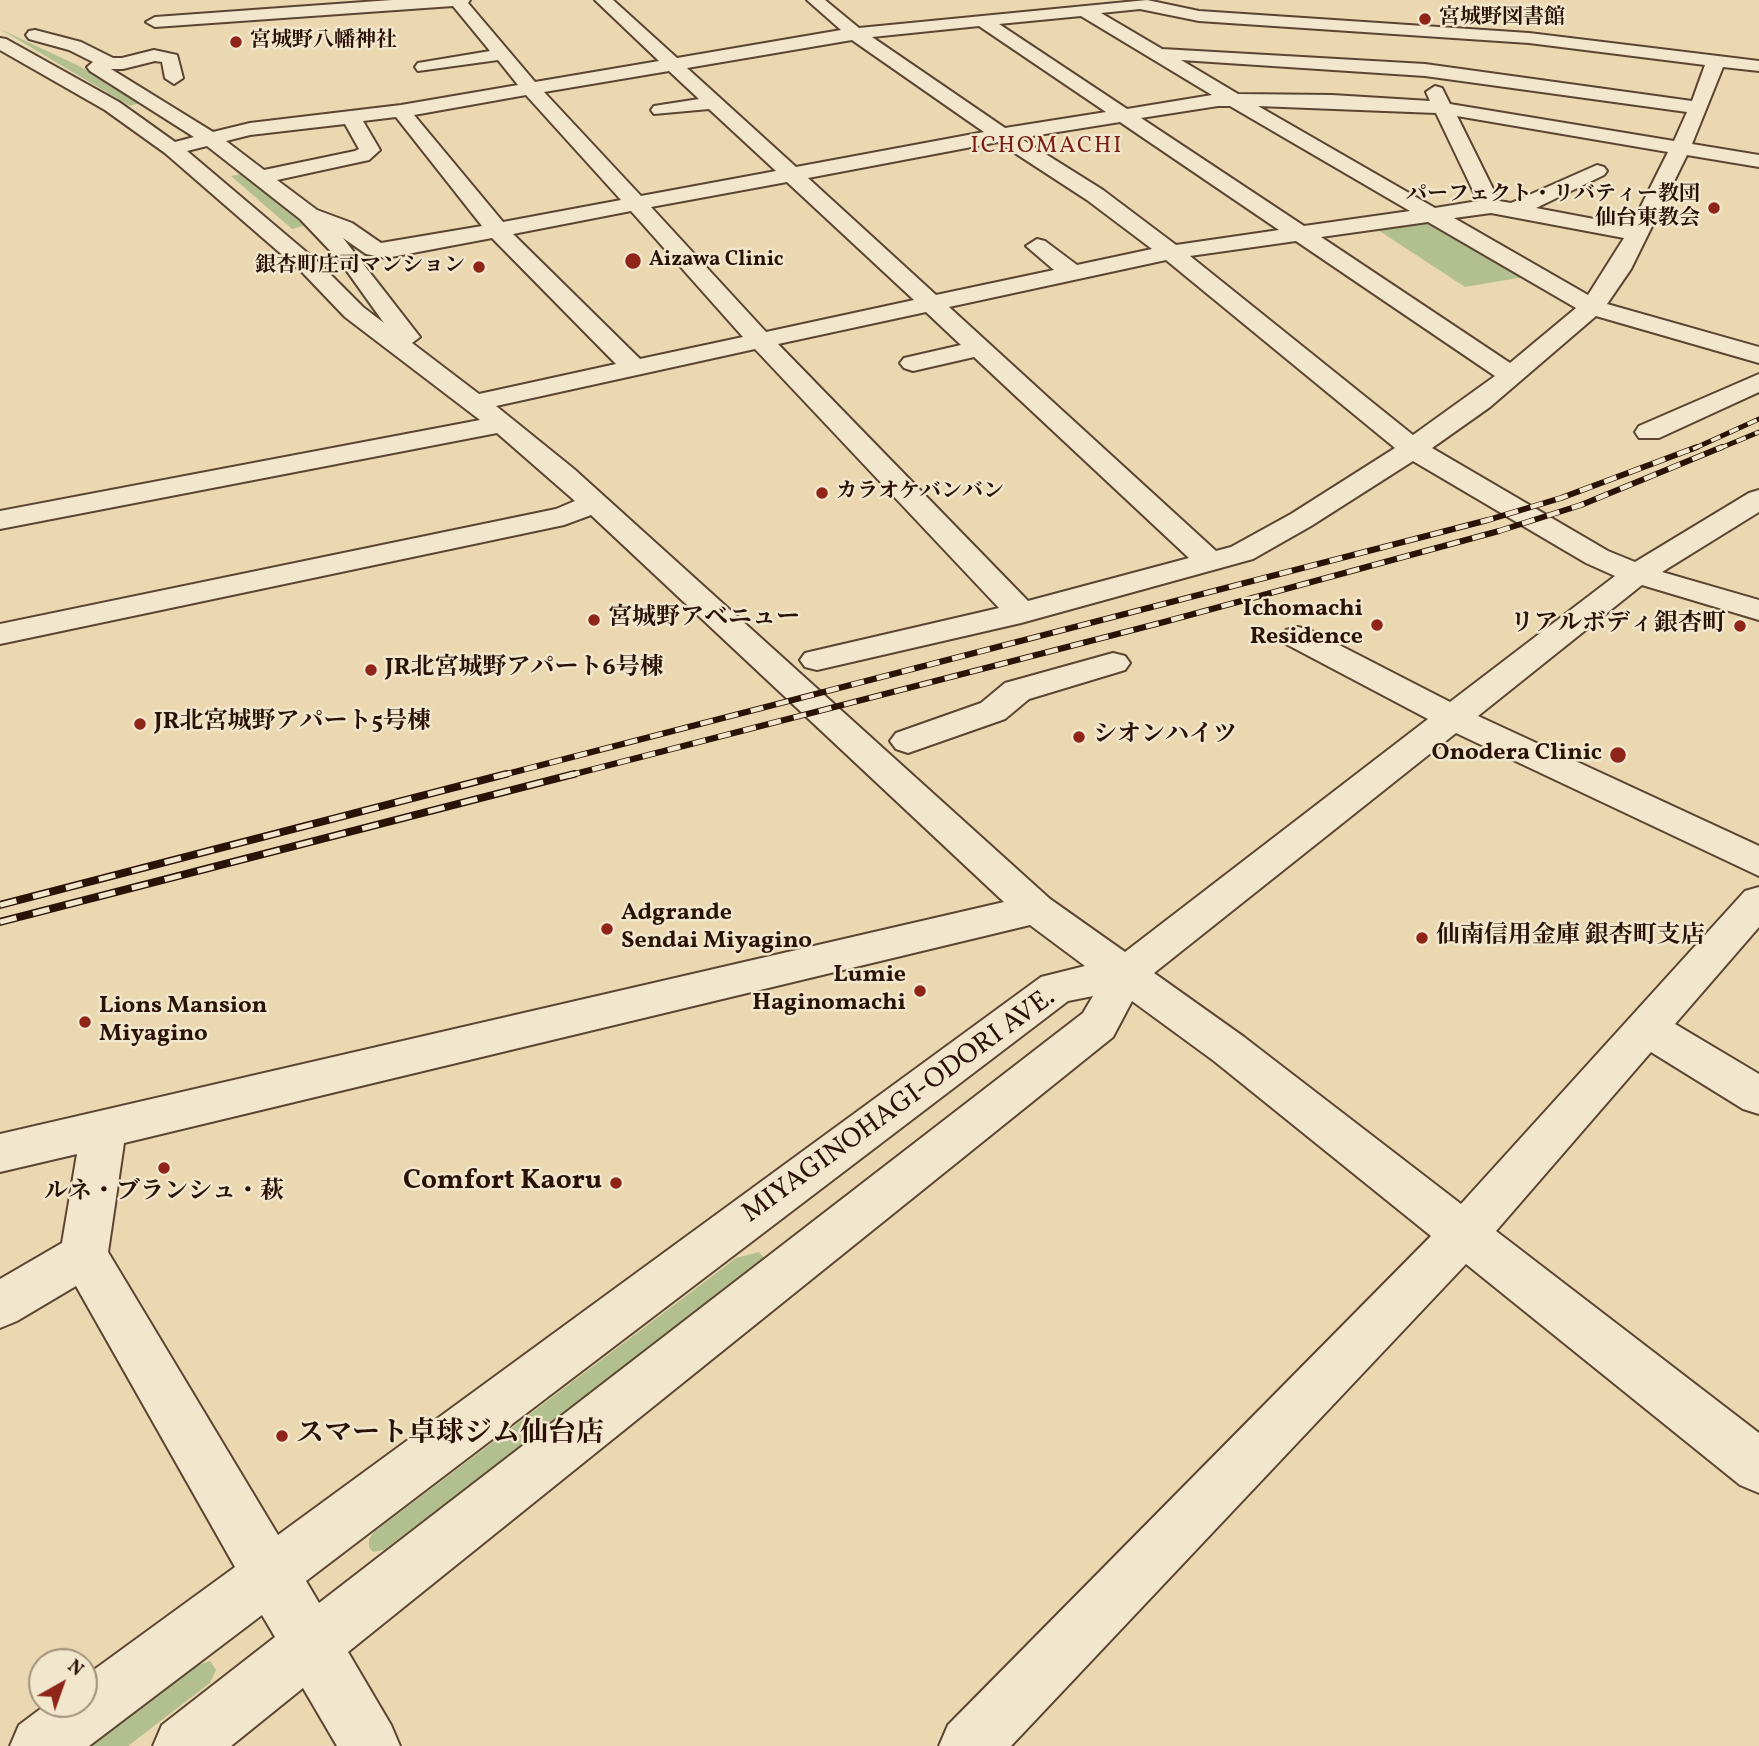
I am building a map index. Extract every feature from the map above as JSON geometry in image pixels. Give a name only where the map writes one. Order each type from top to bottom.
[{"type":"street","points":[[154,0],[153,58],[125,71],[149,86],[154,101]]},
{"type":"street","points":[[155,22],[262,8],[459,0],[531,89],[635,204],[760,340],[1021,613]]},
{"type":"street","points":[[603,0],[675,64],[789,175],[1212,563]]},
{"type":"street","points":[[815,0],[854,33],[1001,135],[1095,195],[1171,252],[1412,448],[1597,557],[1637,574],[1759,610]]},
{"type":"street","points":[[172,149],[250,129],[400,111],[854,33],[1087,12],[1135,2],[1199,16],[1406,32],[1529,38],[1759,66]]},
{"type":"street","points":[[1087,12],[1231,99],[1592,307],[1757,356]]},
{"type":"street","points":[[0,20],[36,35],[154,101],[210,139],[309,215],[346,255],[434,374]]},
{"type":"street","points":[[983,21],[1512,376]]},
{"type":"street","points":[[1406,32],[1491,206]]},
{"type":"street","points":[[36,35],[75,46],[109,64],[123,64],[154,55],[171,60],[174,78]]},
{"type":"street","points":[[0,43],[26,55],[112,106],[172,149],[310,267],[354,312],[502,424],[596,503],[1036,909],[1229,1049],[1463,1235],[1751,1449]]},
{"type":"street","points":[[1158,53],[1425,70],[1699,108]]},
{"type":"street","points":[[424,66],[503,54]]},
{"type":"street","points":[[0,62],[26,55]]},
{"type":"street","points":[[817,660],[1021,613],[1242,553],[1301,520],[1412,448],[1512,376],[1592,307],[1619,269],[1681,149],[1716,61]]},
{"type":"street","points":[[384,91],[498,231],[633,367]]},
{"type":"street","points":[[309,215],[344,228],[374,249],[386,251],[1001,135],[1119,114],[1231,99],[1383,103],[1442,108],[1759,161]]},
{"type":"street","points":[[662,110],[715,102]]},
{"type":"street","points":[[260,177],[362,156],[370,150],[351,117]]},
{"type":"street","points":[[1515,211],[1597,171]]},
{"type":"street","points":[[474,403],[1171,252],[1491,206],[1637,233]]},
{"type":"street","points":[[1037,246],[1073,273]]},
{"type":"street","points":[[913,363],[980,348]]},
{"type":"street","points":[[1649,432],[1759,382]]},
{"type":"street","points":[[0,520],[502,424]]},
{"type":"street","points":[[1126,973],[1637,574],[1759,499]]},
{"type":"street","points":[[0,634],[564,516],[596,503]]},
{"type":"street","points":[[1298,637],[1454,718],[1759,862]]},
{"type":"street","points":[[908,741],[993,711],[1017,691],[1113,663]]},
{"type":"street","points":[[969,1746],[1463,1235],[1759,901]]},
{"type":"street","points":[[0,1153],[1036,909]]},
{"type":"street","name":"MIYAGINOHAGI-ODORI AVE.","points":[[40,1746],[1056,988],[1126,973]]},
{"type":"street","name":"MIYAGINOHAGI-ODORI AVE.","points":[[183,1746],[1098,1025],[1126,973]]},
{"type":"street","points":[[1646,1028],[1759,1096]]},
{"type":"street","points":[[103,1130],[84,1255],[370,1746]]},
{"type":"street","points":[[0,1305],[84,1255]]},
{"type":"green space","points":[[0,29],[77,65],[143,102],[130,106]]},
{"type":"green space","points":[[245,173],[306,225],[292,229],[231,176]]},
{"type":"green space","points":[[1425,222],[1435,224],[1524,277],[1465,287],[1378,230]]},
{"type":"green space","points":[[759,1252],[766,1260],[384,1550],[373,1552],[369,1547],[369,1539],[374,1532],[736,1258]]},
{"type":"green space","points":[[210,1661],[216,1670],[210,1683],[128,1746],[91,1746],[198,1665]]},
{"type":"railway","points":[[1693,449],[1759,419]]},
{"type":"railway","points":[[1718,449],[1759,432]]},
{"type":"railway","points":[[499,776],[1488,520],[1561,498],[1697,447]]},
{"type":"railway","points":[[567,776],[1164,622],[1499,531],[1581,505],[1722,447]]},
{"type":"railway","points":[[0,905],[506,774]]},
{"type":"railway","points":[[0,922],[574,774]]},
{"type":"place","name":"宮城野図書館","points":[[1425,19]]},
{"type":"place","name":"宮城野八幡神社","points":[[236,42]]},
{"type":"place","name":"パーフェクト・リバティー教団 仙台東教会","points":[[1714,208]]},
{"type":"place","name":"Aizawa Clinic","points":[[633,261]]},
{"type":"place","name":"銀杏町庄司マンション","points":[[479,267]]},
{"type":"place","name":"カラオケバンバン","points":[[822,493]]},
{"type":"place","name":"宮城野アベニュー","points":[[594,620]]},
{"type":"place","name":"Ichomachi Residence","points":[[1377,625]]},
{"type":"place","name":"リアルボディ銀杏町","points":[[1740,626]]},
{"type":"place","name":"JR北宮城野アパート6号棟","points":[[371,670]]},
{"type":"place","name":"JR北宮城野アパート5号棟","points":[[140,724]]},
{"type":"place","name":"シオンハイツ","points":[[1079,737]]},
{"type":"place","name":"Onodera Clinic","points":[[1618,755]]},
{"type":"place","name":"Adgrande Sendai Miyagino","points":[[607,929]]},
{"type":"place","name":"仙南信用金庫 銀杏町支店","points":[[1422,938]]},
{"type":"place","name":"Lumie Haginomachi","points":[[920,991]]},
{"type":"place","name":"Lions Mansion Miyagino","points":[[85,1022]]},
{"type":"place","name":"ルネ・ブランシュ・萩","points":[[164,1168]]},
{"type":"place","name":"Comfort Kaoru","points":[[616,1183]]},
{"type":"place","name":"スマート卓球ジム仙台店","points":[[282,1436]]},
{"type":"district","name":"ICHOMACHI","points":[[1047,148]]}]
